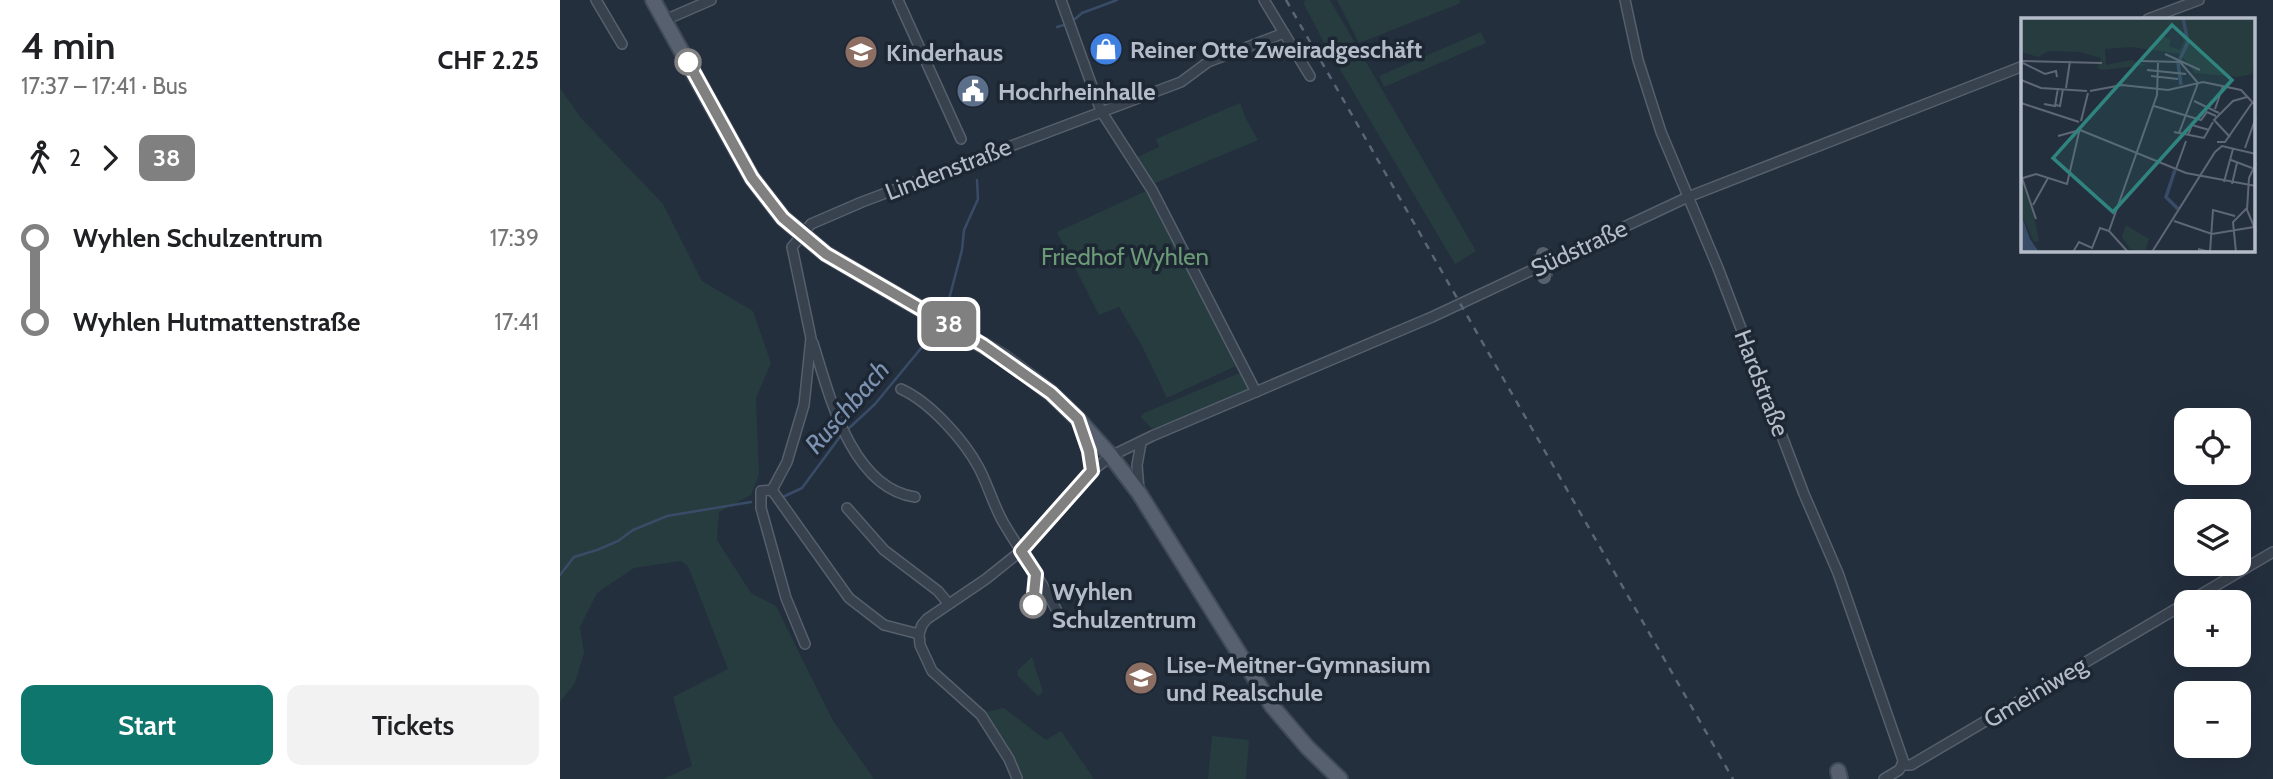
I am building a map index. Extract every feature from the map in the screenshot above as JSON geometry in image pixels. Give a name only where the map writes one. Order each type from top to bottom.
[{"type":"main road","points":[[653,0],[752,178],[783,218],[800,235],[826,254],[929,312],[1003,358],[1051,393],[1078,419],[1139,493],[1272,706],[1308,748],[1340,779]]},
{"type":"main road","points":[[1543,254],[1544,277]]},
{"type":"street","points":[[596,0],[622,44]]},
{"type":"street","points":[[665,20],[711,0]]},
{"type":"street","points":[[898,0],[961,139]]},
{"type":"street","points":[[1061,0],[1101,111],[1152,190],[1256,392]]},
{"type":"street","points":[[1264,0],[1310,76]]},
{"type":"street","name":"Hardstraße","points":[[1625,0],[1650,101],[1838,573],[1903,760],[1902,765]]},
{"type":"street","points":[[2151,18],[2199,0]]},
{"type":"street","name":"Lindenstraße","points":[[800,235],[811,224],[862,202],[1181,82],[1208,62],[1284,33]]},
{"type":"street","name":"Südstraße","points":[[919,634],[927,619],[986,579],[1021,551],[1092,471],[1111,456],[1432,317],[1688,197],[2021,67]]},
{"type":"street","points":[[800,235],[792,247],[792,253],[811,338],[842,430],[863,463],[885,484],[892,490],[915,497]]},
{"type":"street","points":[[772,490],[792,450],[804,405],[811,338]]},
{"type":"street","points":[[808,368],[813,362],[820,364]]},
{"type":"street","points":[[901,389],[912,394],[945,424],[968,450],[1001,519],[1056,608]]},
{"type":"street","points":[[1078,419],[1089,451],[1092,471]]},
{"type":"street","points":[[1139,493],[1137,465],[1141,443]]},
{"type":"street","points":[[772,490],[849,598],[884,625],[919,634],[922,654],[932,671],[981,715],[1009,759],[1017,778]]},
{"type":"street","points":[[772,490],[761,491],[761,508],[786,598],[805,644]]},
{"type":"street","points":[[847,508],[884,550],[938,591],[948,603]]},
{"type":"street","name":"Gmeiniweg","points":[[2209,590],[2273,552]]},
{"type":"street","name":"Gmeiniweg","points":[[1884,779],[1902,765],[1911,765],[2174,611]]},
{"type":"green space","points":[[1330,0],[1476,251],[1455,264],[1322,39],[1303,2]]},
{"type":"green space","points":[[1337,0],[1459,0],[1461,3],[1359,43]]},
{"type":"green space","points":[[1481,32],[1486,43],[1384,87],[1379,76]]},
{"type":"green space","points":[[560,88],[581,118],[663,204],[702,281],[753,311],[771,363],[756,398],[759,475],[751,495],[719,512],[717,540],[751,593],[776,606],[832,719],[874,779],[663,779],[692,766],[673,697],[728,669],[688,566],[681,561],[634,568],[597,593],[580,627],[584,653],[575,683],[560,702]]},
{"type":"green space","points":[[1240,103],[1258,140],[1153,184],[1135,158],[1159,147],[1156,139]]},
{"type":"green space","name":"Friedhof Wyhlen","points":[[1148,190],[1236,366],[1167,398],[1142,346],[1119,307],[1099,315],[1057,232]]},
{"type":"green space","points":[[1239,373],[1249,385],[1247,392],[1152,429],[1141,417],[1144,413]]},
{"type":"green space","points":[[1032,657],[1043,692],[1038,696],[1017,675],[1018,670]]},
{"type":"green space","points":[[1004,708],[1046,740],[1061,731],[1094,779],[1022,779],[986,712]]},
{"type":"green space","points":[[1212,736],[1249,740],[1246,779],[1208,779]]},
{"type":"waterway","points":[[1075,19],[1082,13],[1117,0]]},
{"type":"waterway","points":[[1057,27],[1064,25]]},
{"type":"waterway","name":"Ruschbach","points":[[948,303],[962,250],[964,230],[978,199],[977,180]]},
{"type":"waterway","name":"Ruschbach","points":[[847,430],[875,404],[932,335]]},
{"type":"waterway","name":"Ruschbach","points":[[783,497],[802,488],[842,434]]},
{"type":"waterway","name":"Ruschbach","points":[[560,575],[574,557],[618,541],[633,530],[667,516],[751,502]]},
{"type":"railway","points":[[1286,0],[1733,779]]},
{"type":"bus line","name":"38","points":[[688,62],[762,194],[800,235],[826,254],[929,312],[1003,358],[1051,393],[1078,419],[1089,451],[1092,471],[1021,551],[1036,574],[1033,605]]},
{"type":"place","name":"Reiner Otte Zweiradgeschäft","points":[[1106,49]]},
{"type":"place","name":"Kinderhaus","points":[[861,52]]},
{"type":"place","name":"Hochrheinhalle","points":[[973,91]]},
{"type":"place","name":"Wyhlen Schulzentrum","points":[[1033,605]]},
{"type":"place","name":"Lise-Meitner-Gymnasium und Realschule","points":[[1141,678]]}]
